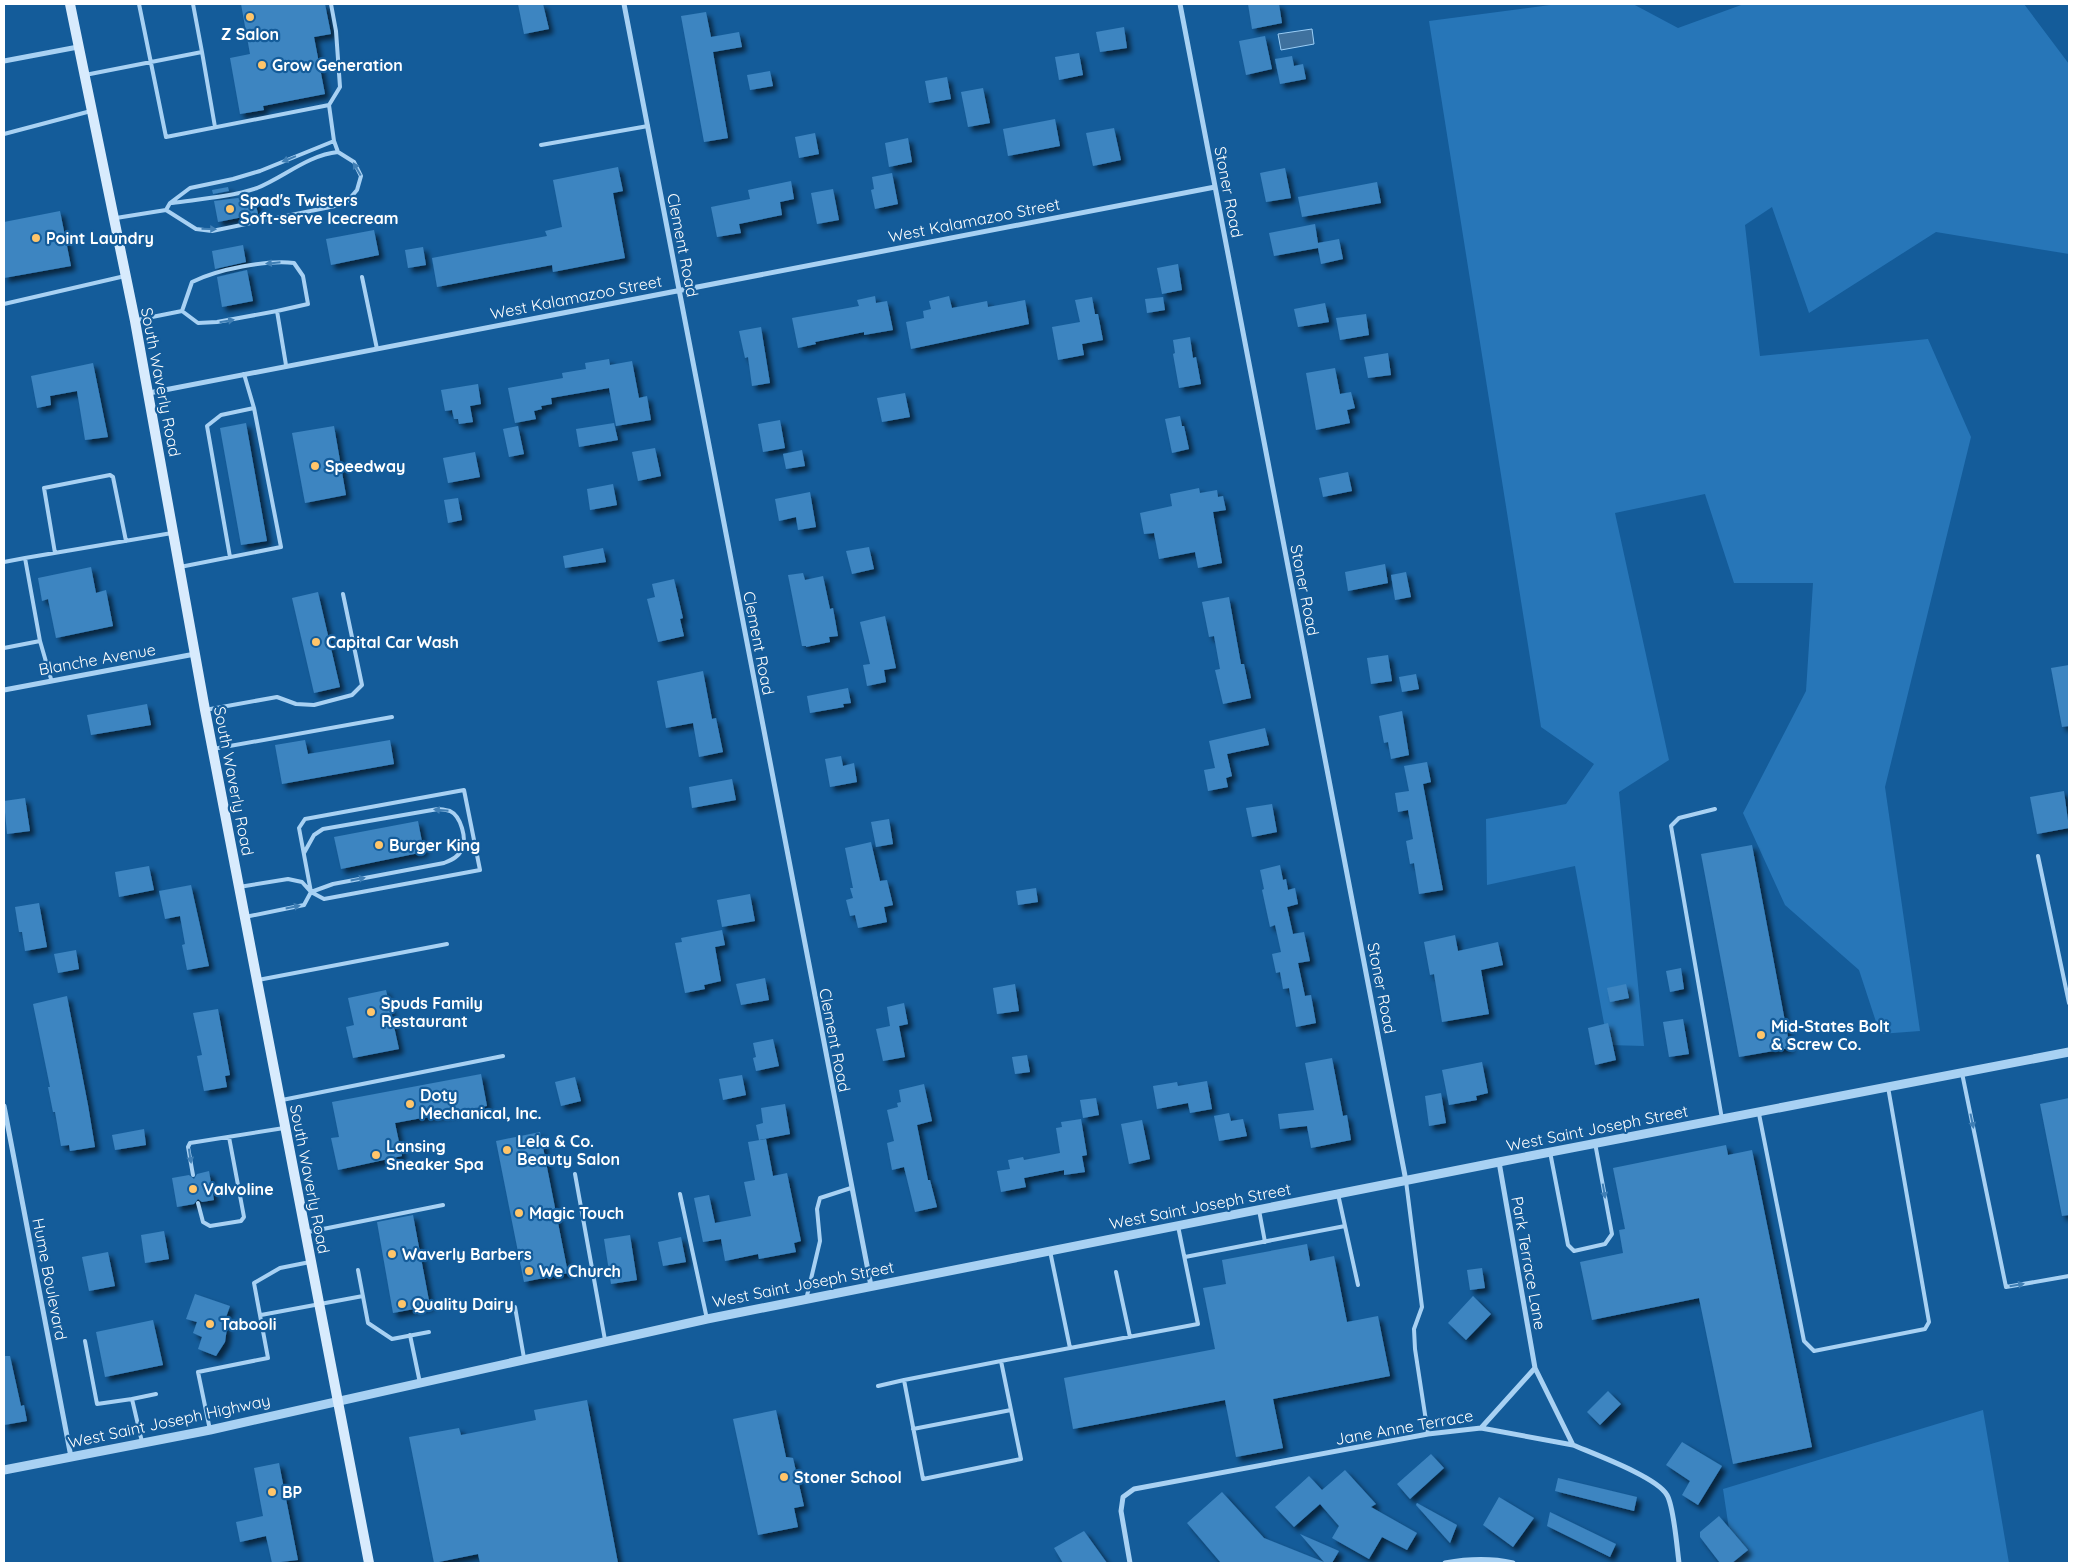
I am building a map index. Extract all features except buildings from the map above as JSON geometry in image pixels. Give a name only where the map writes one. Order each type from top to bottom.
[{"type":"main road","name":"South Waverly Road","points":[[70,4],[135,320],[205,710],[369,1563]]},
{"type":"street","name":"Clement Road","points":[[624,4],[871,1286]]},
{"type":"street","name":"Stoner Road","points":[[1180,4],[1406,1181]]},
{"type":"street","points":[[4,61],[78,47]]},
{"type":"street","name":"West Kalamazoo Street","points":[[148,393],[1215,187]]},
{"type":"street","name":"Blanche Avenue","points":[[4,690],[195,654]]},
{"type":"street","name":"West Saint Joseph Street","points":[[339,1401],[707,1318],[2069,1052]]},
{"type":"street","name":"Hume Boulevard","points":[[4,1106],[71,1457]]},
{"type":"street","name":"Park Terrace Lane","points":[[1499,1162],[1535,1368]]},
{"type":"street","points":[[1535,1368],[1573,1445]]},
{"type":"street","name":"Jane Anne Terrace","points":[[1130,1563],[1121,1510],[1123,1497],[1134,1489],[1428,1434],[1481,1428],[1535,1368]]},
{"type":"street","name":"West Saint Joseph Highway","points":[[4,1470],[210,1430],[339,1401]]},
{"type":"street","points":[[1481,1428],[1573,1445],[1644,1476],[1667,1494],[1674,1524],[1679,1563]]},
{"type":"street","points":[[1445,1563],[1460,1560],[1501,1560],[1513,1563]]},
{"type":"lane","points":[[139,4],[166,137],[329,105]]},
{"type":"lane","points":[[192,4],[215,128]]},
{"type":"lane","points":[[114,218],[166,210],[196,229],[212,231],[345,204],[357,190],[361,176],[354,162],[338,152],[334,140],[329,105],[340,87],[336,31],[331,4]]},
{"type":"lane","points":[[84,75],[202,52]]},
{"type":"lane","points":[[4,134],[91,111]]},
{"type":"lane","points":[[542,145],[648,126]]},
{"type":"lane","points":[[166,210],[170,203],[190,188],[260,171],[334,140]]},
{"type":"lane","points":[[170,203],[236,194],[324,154],[338,152]]},
{"type":"lane","points":[[135,320],[182,311],[198,323],[217,322],[308,304],[303,276],[299,269],[294,263],[277,261],[208,274],[192,282],[182,311]]},
{"type":"lane","points":[[4,304],[126,276]]},
{"type":"lane","points":[[362,277],[377,349]]},
{"type":"lane","points":[[277,311],[286,365]]},
{"type":"lane","points":[[180,567],[281,547],[254,408],[244,373]]},
{"type":"lane","points":[[230,557],[207,426],[220,415],[254,408]]},
{"type":"lane","points":[[55,553],[44,488],[110,475],[113,477],[126,541]]},
{"type":"lane","points":[[4,562],[174,533]]},
{"type":"lane","points":[[25,558],[40,641],[51,680]]},
{"type":"lane","points":[[205,710],[277,696],[296,704],[314,705],[352,696],[362,685],[343,594]]},
{"type":"lane","points":[[4,648],[40,641]]},
{"type":"lane","points":[[213,749],[392,718]]},
{"type":"lane","points":[[239,887],[288,879],[302,882],[311,892],[324,898],[480,870],[464,790],[305,819],[299,828],[311,892],[304,905],[245,917]]},
{"type":"lane","points":[[304,853],[314,834],[323,829],[438,809],[451,811],[459,820],[464,840],[462,849],[456,858],[444,863],[334,884],[311,892]]},
{"type":"lane","points":[[1714,809],[1679,818],[1671,826],[1722,1119]]},
{"type":"lane","points":[[2038,856],[2069,1003]]},
{"type":"lane","points":[[257,980],[447,944]]},
{"type":"lane","points":[[280,1100],[503,1056]]},
{"type":"lane","points":[[1962,1073],[2006,1287],[2069,1276]]},
{"type":"lane","points":[[1758,1112],[1804,1341],[1814,1351],[1925,1329],[1929,1322],[1888,1087]]},
{"type":"lane","points":[[192,1174],[188,1147],[190,1143],[284,1128]]},
{"type":"lane","points":[[198,1203],[203,1222],[210,1226],[241,1221],[244,1217],[229,1137]]},
{"type":"lane","points":[[1550,1152],[1568,1245],[1574,1251],[1605,1244],[1612,1234],[1596,1143]]},
{"type":"lane","points":[[575,1174],[605,1340]]},
{"type":"lane","points":[[1406,1181],[1422,1307],[1414,1328],[1415,1350],[1428,1434]]},
{"type":"lane","points":[[806,1300],[820,1241],[817,1209],[820,1198],[851,1188]]},
{"type":"lane","points":[[680,1194],[707,1318]]},
{"type":"lane","points":[[1338,1194],[1358,1285]]},
{"type":"lane","points":[[304,1232],[443,1205]]},
{"type":"lane","points":[[1259,1210],[1265,1242]]},
{"type":"lane","points":[[878,1386],[1198,1324],[1178,1226]]},
{"type":"lane","points":[[1185,1257],[1345,1226]]},
{"type":"lane","points":[[1050,1250],[1070,1348]]},
{"type":"lane","points":[[210,1430],[198,1372],[268,1358],[254,1283],[280,1268],[310,1262]]},
{"type":"lane","points":[[358,1270],[368,1323],[392,1339],[429,1332]]},
{"type":"lane","points":[[1116,1272],[1130,1337]]},
{"type":"lane","points":[[260,1315],[363,1296]]},
{"type":"lane","points":[[515,1307],[524,1358]]},
{"type":"lane","points":[[410,1335],[420,1383]]},
{"type":"lane","points":[[85,1341],[97,1404],[156,1394]]},
{"type":"lane","points":[[904,1380],[922,1479],[1021,1459],[1002,1361]]},
{"type":"lane","points":[[132,1399],[142,1442]]},
{"type":"lane","points":[[913,1429],[1011,1410]]},
{"type":"shaded area","points":[[1558,4],[1633,4],[1678,28],[1744,4],[2024,4],[2069,64],[2069,254],[1936,232],[1809,313],[1772,207],[1745,225],[1760,356],[1928,339],[1971,437],[1885,787],[1920,1031],[1880,1034],[1859,970],[1785,905],[1743,813],[1806,691],[1813,583],[1734,583],[1705,494],[1615,513],[1669,760],[1619,792],[1644,1046],[1608,1045],[1575,866],[1487,885],[1486,819],[1566,804],[1594,764],[1541,727],[1429,21]]},
{"type":"shaded area","points":[[1312,29],[1314,44],[1281,50],[1278,34]]},
{"type":"shaded area","points":[[1983,1410],[2009,1563],[1734,1563],[1723,1489]]},
{"type":"place","name":"Z Salon","points":[[250,17]]},
{"type":"place","name":"Grow Generation","points":[[262,65]]},
{"type":"place","name":"Spad's Twisters Soft-serve Icecream","points":[[230,209]]},
{"type":"place","name":"Point Laundry","points":[[36,238]]},
{"type":"place","name":"Speedway","points":[[315,466]]},
{"type":"place","name":"Capital Car Wash","points":[[316,642]]},
{"type":"place","name":"Burger King","points":[[379,845]]},
{"type":"place","name":"Spuds Family Restaurant","points":[[371,1012]]},
{"type":"place","name":"Mid-States Bolt & Screw Co.","points":[[1761,1035]]},
{"type":"place","name":"Doty Mechanical, Inc.","points":[[410,1104]]},
{"type":"place","name":"Lela & Co. Beauty Salon","points":[[507,1150]]},
{"type":"place","name":"Lansing Sneaker Spa","points":[[376,1155]]},
{"type":"place","name":"Valvoline","points":[[193,1189]]},
{"type":"place","name":"Magic Touch","points":[[519,1213]]},
{"type":"place","name":"Waverly Barbers","points":[[392,1254]]},
{"type":"place","name":"We Church","points":[[529,1271]]},
{"type":"place","name":"Quality Dairy","points":[[402,1304]]},
{"type":"place","name":"Tabooli","points":[[210,1324]]},
{"type":"place","name":"Stoner School","points":[[784,1477]]},
{"type":"place","name":"BP","points":[[272,1492]]}]
